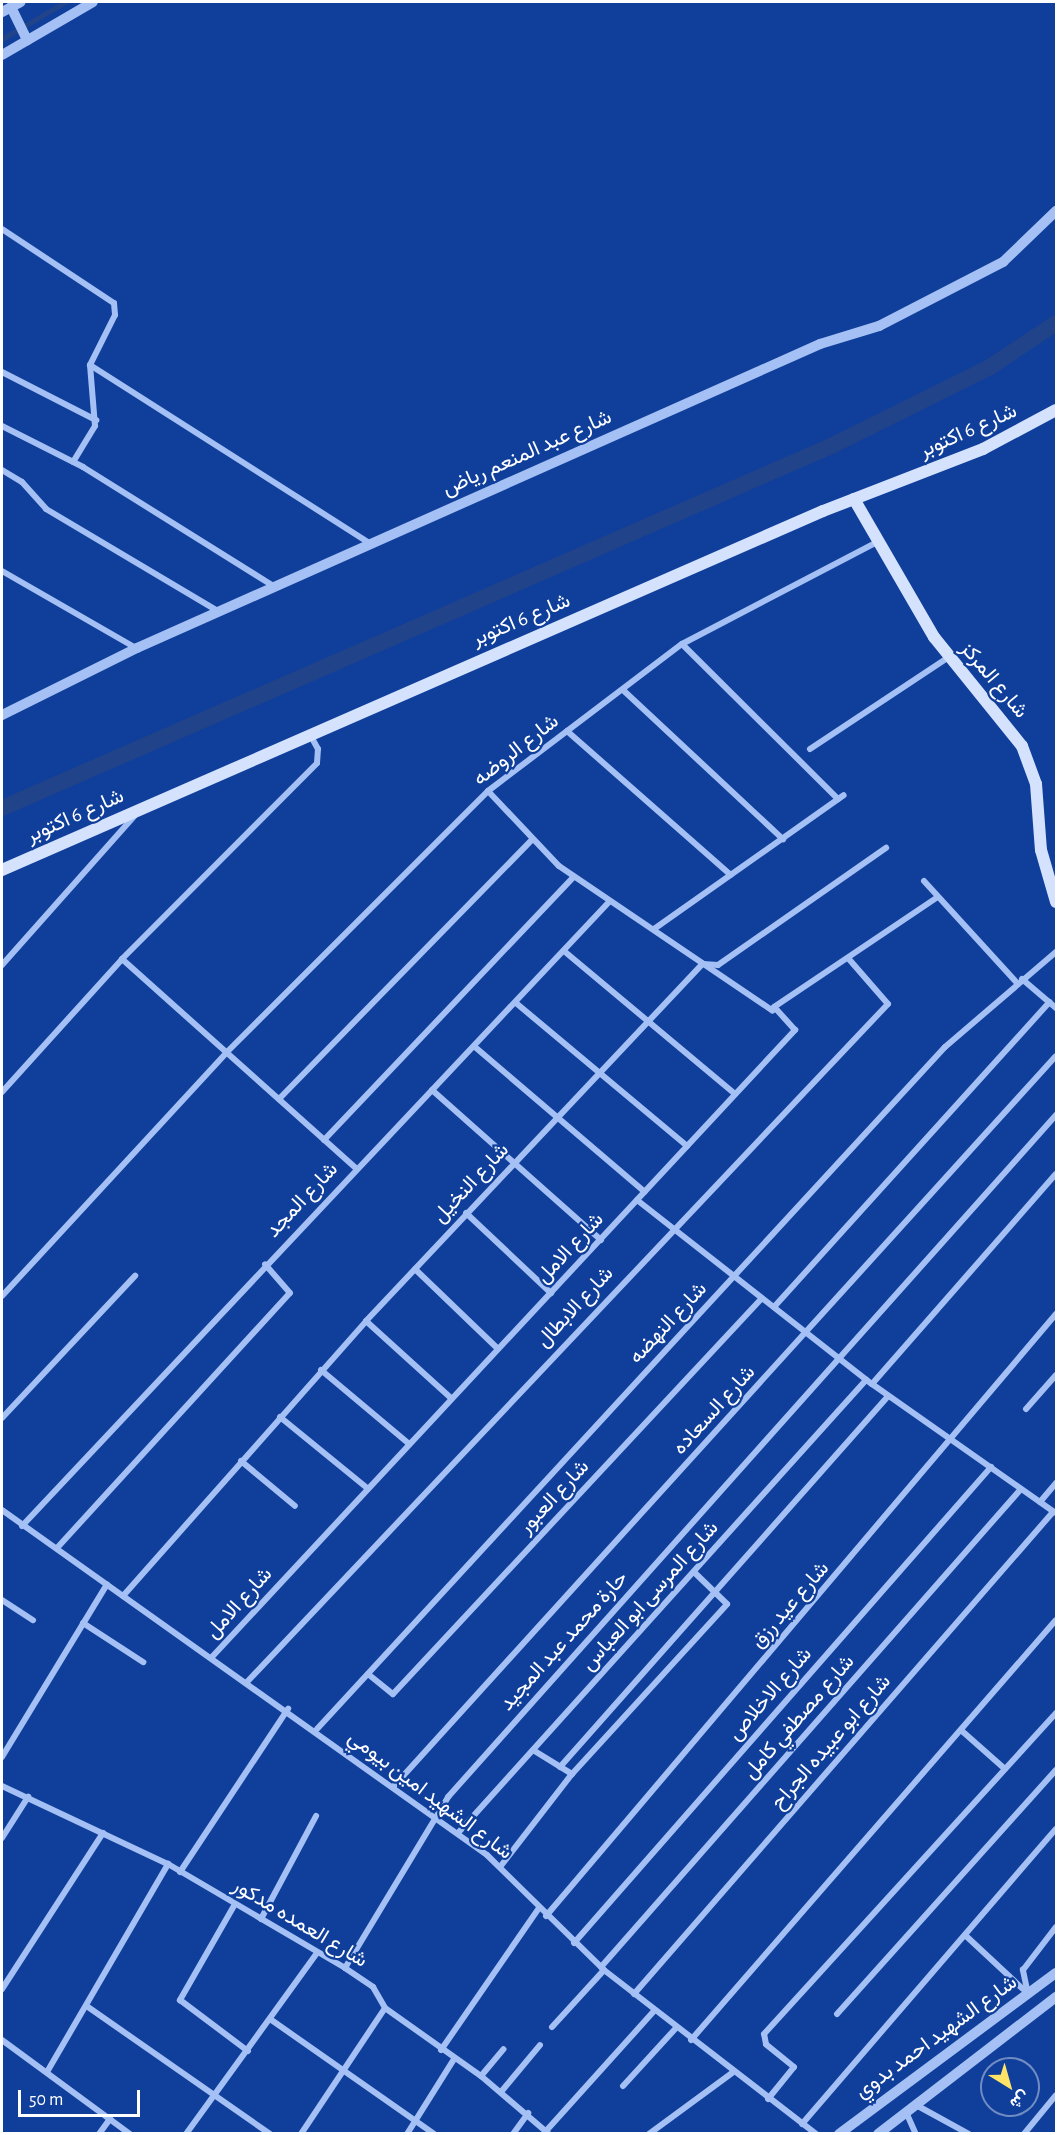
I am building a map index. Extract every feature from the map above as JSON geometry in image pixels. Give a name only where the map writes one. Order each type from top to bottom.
[{"type":"main road","name":"شارع 6 اكتوبر","points":[[3,870],[309,733],[855,499],[983,449],[1056,410]]},
{"type":"main road","name":"شارع المركز","points":[[855,499],[877,542],[949,657],[1011,729],[1031,765],[1041,850],[1056,902]]},
{"type":"street","points":[[2,55],[27,38],[93,2]]},
{"type":"street","points":[[11,7],[27,38]]},
{"type":"street","name":"شارع عبد المنعم رياض","points":[[2,715],[137,648],[820,344],[879,326],[1003,262],[1056,211]]},
{"type":"street","points":[[2,229],[111,298],[115,315],[90,365],[96,420],[73,462]]},
{"type":"street","points":[[90,365],[372,545]]},
{"type":"street","points":[[2,372],[96,420]]},
{"type":"street","points":[[2,426],[73,462],[275,588]]},
{"type":"street","points":[[2,470],[22,482],[46,509],[219,611]]},
{"type":"street","name":"شارع الروضه","points":[[2,1296],[227,1052],[488,791],[682,644],[877,542]]},
{"type":"street","points":[[2,571],[137,648]]},
{"type":"street","points":[[654,929],[841,797],[682,644]]},
{"type":"street","points":[[810,749],[949,657]]},
{"type":"street","points":[[623,690],[783,839]]},
{"type":"street","points":[[567,731],[731,875]]},
{"type":"street","points":[[2,1092],[122,959],[317,764],[318,748],[309,733]]},
{"type":"street","points":[[488,791],[532,840],[574,877],[773,1011],[938,897]]},
{"type":"street","points":[[2,965],[142,807]]},
{"type":"street","points":[[279,1099],[532,840]]},
{"type":"street","points":[[703,964],[718,965],[886,848]]},
{"type":"street","points":[[324,1140],[574,877]]},
{"type":"street","points":[[924,881],[1020,981],[1056,1008]]},
{"type":"street","name":"شارع المجد","points":[[22,1526],[355,1167],[475,1047],[610,901]]},
{"type":"street","points":[[564,951],[735,1094]]},
{"type":"street","name":"شارع النهضه","points":[[317,1729],[945,1047],[1056,952]]},
{"type":"street","name":"شارع الابطال","points":[[247,1682],[672,1227],[888,1004],[848,958]]},
{"type":"street","points":[[122,959],[355,1167]]},
{"type":"street","name":"شارع النخيل","points":[[123,1596],[321,1370],[598,1072],[703,964]]},
{"type":"street","points":[[774,1307],[1050,1002]]},
{"type":"street","points":[[516,1003],[687,1146]]},
{"type":"street","name":"شارع الامل","points":[[211,1658],[408,1443],[601,1240],[795,1029],[773,1011]]},
{"type":"street","points":[[475,1047],[645,1192]]},
{"type":"street","name":"شارع السعاده","points":[[394,1786],[1056,1056]]},
{"type":"street","points":[[432,1090],[601,1240]]},
{"type":"street","name":"حارة محمد عبد المجيد","points":[[345,1968],[434,1815],[1056,1115]]},
{"type":"street","name":"شارع المرسى ابو العباس","points":[[458,1833],[1056,1174]]},
{"type":"street","points":[[637,1200],[869,1382],[1055,1513]]},
{"type":"street","points":[[466,1213],[551,1293]]},
{"type":"street","points":[[57,1548],[290,1293],[265,1264]]},
{"type":"street","points":[[415,1269],[498,1349]]},
{"type":"street","points":[[2,1418],[135,1276]]},
{"type":"street","name":"شارع العبور","points":[[368,1674],[393,1694],[762,1298]]},
{"type":"street","name":"شارع عيد رزق","points":[[546,1916],[1056,1314]]},
{"type":"street","points":[[366,1321],[451,1398]]},
{"type":"street","points":[[321,1370],[408,1443]]},
{"type":"street","points":[[1026,1409],[1056,1375]]},
{"type":"street","points":[[560,1767],[888,1396]]},
{"type":"street","points":[[280,1417],[367,1488]]},
{"type":"street","points":[[242,1461],[296,1506]]},
{"type":"street","name":"شارع الاخلاص","points":[[574,1943],[991,1467]]},
{"type":"street","points":[[1040,1502],[1056,1483]]},
{"type":"street","name":"شارع مصطفي كامل","points":[[552,2027],[1021,1489]]},
{"type":"street","name":"شارع الشهيد امين بيومي","points":[[2,1510],[211,1658],[317,1729],[458,1833],[500,1867],[538,1908],[602,1969],[732,2073],[816,2133]]},
{"type":"street","name":"شارع ابو عبيده الجراح","points":[[634,1994],[1055,1513]]},
{"type":"street","points":[[500,1867],[572,1774],[727,1604],[694,1572]]},
{"type":"street","points":[[2,1758],[106,1584]]},
{"type":"street","points":[[2,1600],[33,1620]]},
{"type":"street","points":[[691,2040],[962,1731],[1056,1620]]},
{"type":"street","points":[[83,1623],[143,1662]]},
{"type":"street","points":[[180,1872],[288,1709]]},
{"type":"street","points":[[768,2099],[794,2067],[766,2044],[764,2034],[1056,1713]]},
{"type":"street","points":[[962,1731],[1005,1769]]},
{"type":"street","points":[[533,1750],[572,1774]]},
{"type":"street","points":[[837,2014],[1056,1770]]},
{"type":"street","name":"شارع العمده مدكور","points":[[2,1786],[168,1864],[345,1968],[374,1987],[385,2008],[454,2060],[481,2076],[548,2132]]},
{"type":"street","points":[[2,1838],[28,1797]]},
{"type":"street","points":[[261,1919],[316,1816]]},
{"type":"street","points":[[802,2124],[1056,1829]]},
{"type":"street","points":[[2,1989],[103,1833]]},
{"type":"street","points":[[47,2072],[88,2007],[168,1864]]},
{"type":"street","points":[[235,1904],[180,2000],[248,2051]]},
{"type":"street","points":[[441,2050],[538,1908]]},
{"type":"street","points":[[1026,1992],[1023,1970],[1056,1927]]},
{"type":"street","points":[[966,1935],[1026,1992]]},
{"type":"street","points":[[186,2133],[248,2051],[317,1953]]},
{"type":"street","name":"شارع الشهيد احمد بدوي","points":[[839,2133],[1026,1992],[1056,1973]]},
{"type":"street","name":"شارع الشهيد احمد بدوي","points":[[878,2133],[1054,2003]]},
{"type":"street","points":[[88,2007],[213,2097],[270,2133]]},
{"type":"street","points":[[301,2133],[348,2069],[385,2008]]},
{"type":"street","points":[[548,2132],[654,2012]]},
{"type":"street","points":[[270,2019],[348,2069],[434,2133]]},
{"type":"street","points":[[623,2086],[676,2028]]},
{"type":"street","points":[[2,2040],[130,2133]]},
{"type":"street","points":[[501,2092],[540,2045]]},
{"type":"street","points":[[481,2076],[504,2049]]},
{"type":"street","points":[[406,2133],[454,2060]]},
{"type":"street","points":[[650,2133],[732,2073]]},
{"type":"street","points":[[1024,2133],[1056,2095]]},
{"type":"street","points":[[915,2105],[969,2133]]},
{"type":"street","points":[[906,2112],[916,2133]]},
{"type":"street","points":[[513,2133],[528,2113]]},
{"type":"street","points":[[99,2133],[110,2119]]},
{"type":"waterway","points":[[2,39],[65,2]]},
{"type":"waterway","points":[[2,808],[831,446],[990,367],[1056,323]]}]
